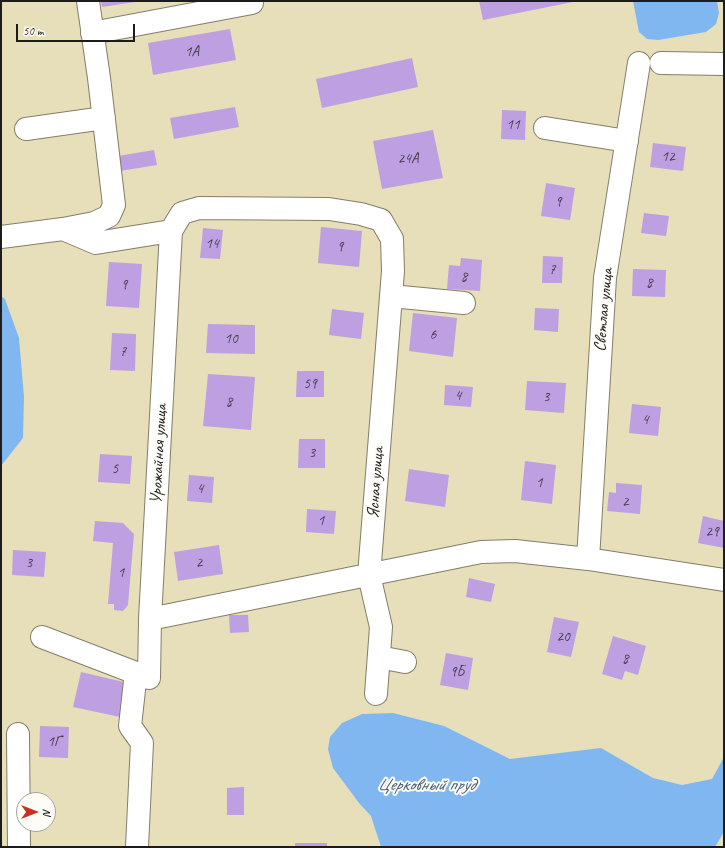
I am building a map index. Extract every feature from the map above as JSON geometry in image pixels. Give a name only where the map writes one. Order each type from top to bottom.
[{"type":"street","points":[[1,237],[63,229],[94,222],[109,216],[114,205],[88,1]]},
{"type":"street","points":[[92,33],[255,2]]},
{"type":"street","name":"Светлая улица","points":[[588,558],[604,278],[639,63]]},
{"type":"street","points":[[661,63],[724,64]]},
{"type":"street","points":[[26,129],[104,118]]},
{"type":"street","points":[[545,128],[627,141]]},
{"type":"street","name":"Ясная улица","points":[[171,231],[182,213],[199,208],[329,209],[361,214],[381,220],[392,239],[393,271],[369,575],[381,626],[376,694]]},
{"type":"street","points":[[63,229],[96,243],[171,231]]},
{"type":"street","name":"Урожайная улица","points":[[137,847],[142,743],[130,726],[135,681],[143,676],[150,619],[171,231]]},
{"type":"street","points":[[391,296],[464,303]]},
{"type":"street","points":[[150,619],[481,552],[514,551],[588,558],[724,580]]},
{"type":"street","points":[[42,638],[143,676]]},
{"type":"street","points":[[379,657],[405,662]]},
{"type":"street","points":[[18,734],[19,847]]},
{"type":"water","points":[[633,1],[717,1],[719,13],[716,24],[706,32],[658,40],[647,39],[639,32]]},
{"type":"water","points":[[1,296],[5,299],[19,338],[24,397],[23,438],[1,466]]},
{"type":"water","name":"Церковный пруд","points":[[393,713],[444,726],[510,759],[601,748],[653,778],[682,785],[712,779],[724,757],[724,832],[715,847],[381,847],[371,816],[359,803],[333,768],[328,749],[330,737],[342,723],[362,714]]},
{"type":"building","points":[[101,1],[135,1],[135,2],[102,7]]},
{"type":"building","points":[[479,1],[573,1],[573,2],[483,20]]},
{"type":"building","points":[[230,29],[236,60],[153,75],[148,43]]},
{"type":"building","points":[[412,58],[418,87],[322,108],[316,79]]},
{"type":"building","points":[[235,107],[239,127],[174,139],[170,118]]},
{"type":"building","points":[[502,110],[526,111],[525,140],[501,139]]},
{"type":"building","points":[[433,130],[443,178],[382,189],[373,141]]},
{"type":"building","points":[[653,143],[686,147],[683,171],[650,167]]},
{"type":"building","points":[[154,150],[157,165],[120,171],[118,156]]},
{"type":"building","points":[[546,183],[575,188],[570,220],[541,216]]},
{"type":"building","points":[[644,213],[669,216],[666,236],[641,233]]},
{"type":"building","points":[[321,227],[362,231],[359,267],[318,263]]},
{"type":"building","points":[[203,228],[223,230],[220,259],[200,258]]},
{"type":"building","points":[[543,256],[563,257],[562,283],[542,283]]},
{"type":"building","points":[[461,258],[482,260],[480,291],[447,289],[449,265],[460,266]]},
{"type":"building","points":[[109,262],[142,264],[139,308],[106,306]]},
{"type":"building","points":[[633,269],[666,270],[665,297],[632,296]]},
{"type":"building","points":[[535,308],[559,309],[558,332],[534,330]]},
{"type":"building","points":[[332,309],[364,313],[361,339],[329,335]]},
{"type":"building","points":[[413,313],[457,318],[453,357],[409,351]]},
{"type":"building","points":[[208,324],[255,325],[255,354],[206,353]]},
{"type":"building","points":[[112,333],[136,334],[135,371],[110,370]]},
{"type":"building","points":[[297,371],[324,371],[324,397],[296,397]]},
{"type":"building","points":[[208,374],[255,377],[251,430],[203,426]]},
{"type":"building","points":[[527,381],[566,383],[564,413],[525,410]]},
{"type":"building","points":[[445,385],[473,387],[471,407],[444,405]]},
{"type":"building","points":[[632,404],[661,407],[658,436],[629,433]]},
{"type":"building","points":[[299,439],[325,439],[325,468],[298,468]]},
{"type":"building","points":[[100,454],[132,456],[130,484],[98,482]]},
{"type":"building","points":[[525,461],[556,465],[552,504],[521,500]]},
{"type":"building","points":[[409,469],[449,475],[445,507],[405,501]]},
{"type":"building","points":[[189,475],[214,477],[212,503],[187,501]]},
{"type":"building","points":[[616,483],[642,485],[640,514],[607,511],[609,492],[616,493]]},
{"type":"building","points":[[307,509],[336,511],[334,534],[306,532]]},
{"type":"building","points":[[703,516],[724,521],[724,548],[698,543]]},
{"type":"building","points":[[95,521],[123,523],[134,534],[128,605],[123,611],[114,610],[114,604],[108,604],[113,543],[93,541]]},
{"type":"building","points":[[219,545],[223,574],[178,581],[174,552]]},
{"type":"building","points":[[13,550],[46,552],[44,577],[12,575]]},
{"type":"building","points":[[469,578],[495,584],[491,602],[466,597]]},
{"type":"building","points":[[229,615],[248,615],[249,632],[230,633]]},
{"type":"building","points":[[554,617],[579,622],[571,657],[547,652]]},
{"type":"building","points":[[613,636],[646,646],[638,675],[625,671],[622,680],[602,674]]},
{"type":"building","points":[[446,653],[473,658],[468,690],[440,685]]},
{"type":"building","points":[[81,672],[128,683],[120,717],[73,707]]},
{"type":"building","points":[[40,726],[69,727],[68,758],[39,757]]},
{"type":"building","points":[[244,787],[244,815],[227,815],[227,788]]},
{"type":"building","points":[[295,843],[327,843],[327,847],[295,847]]}]
